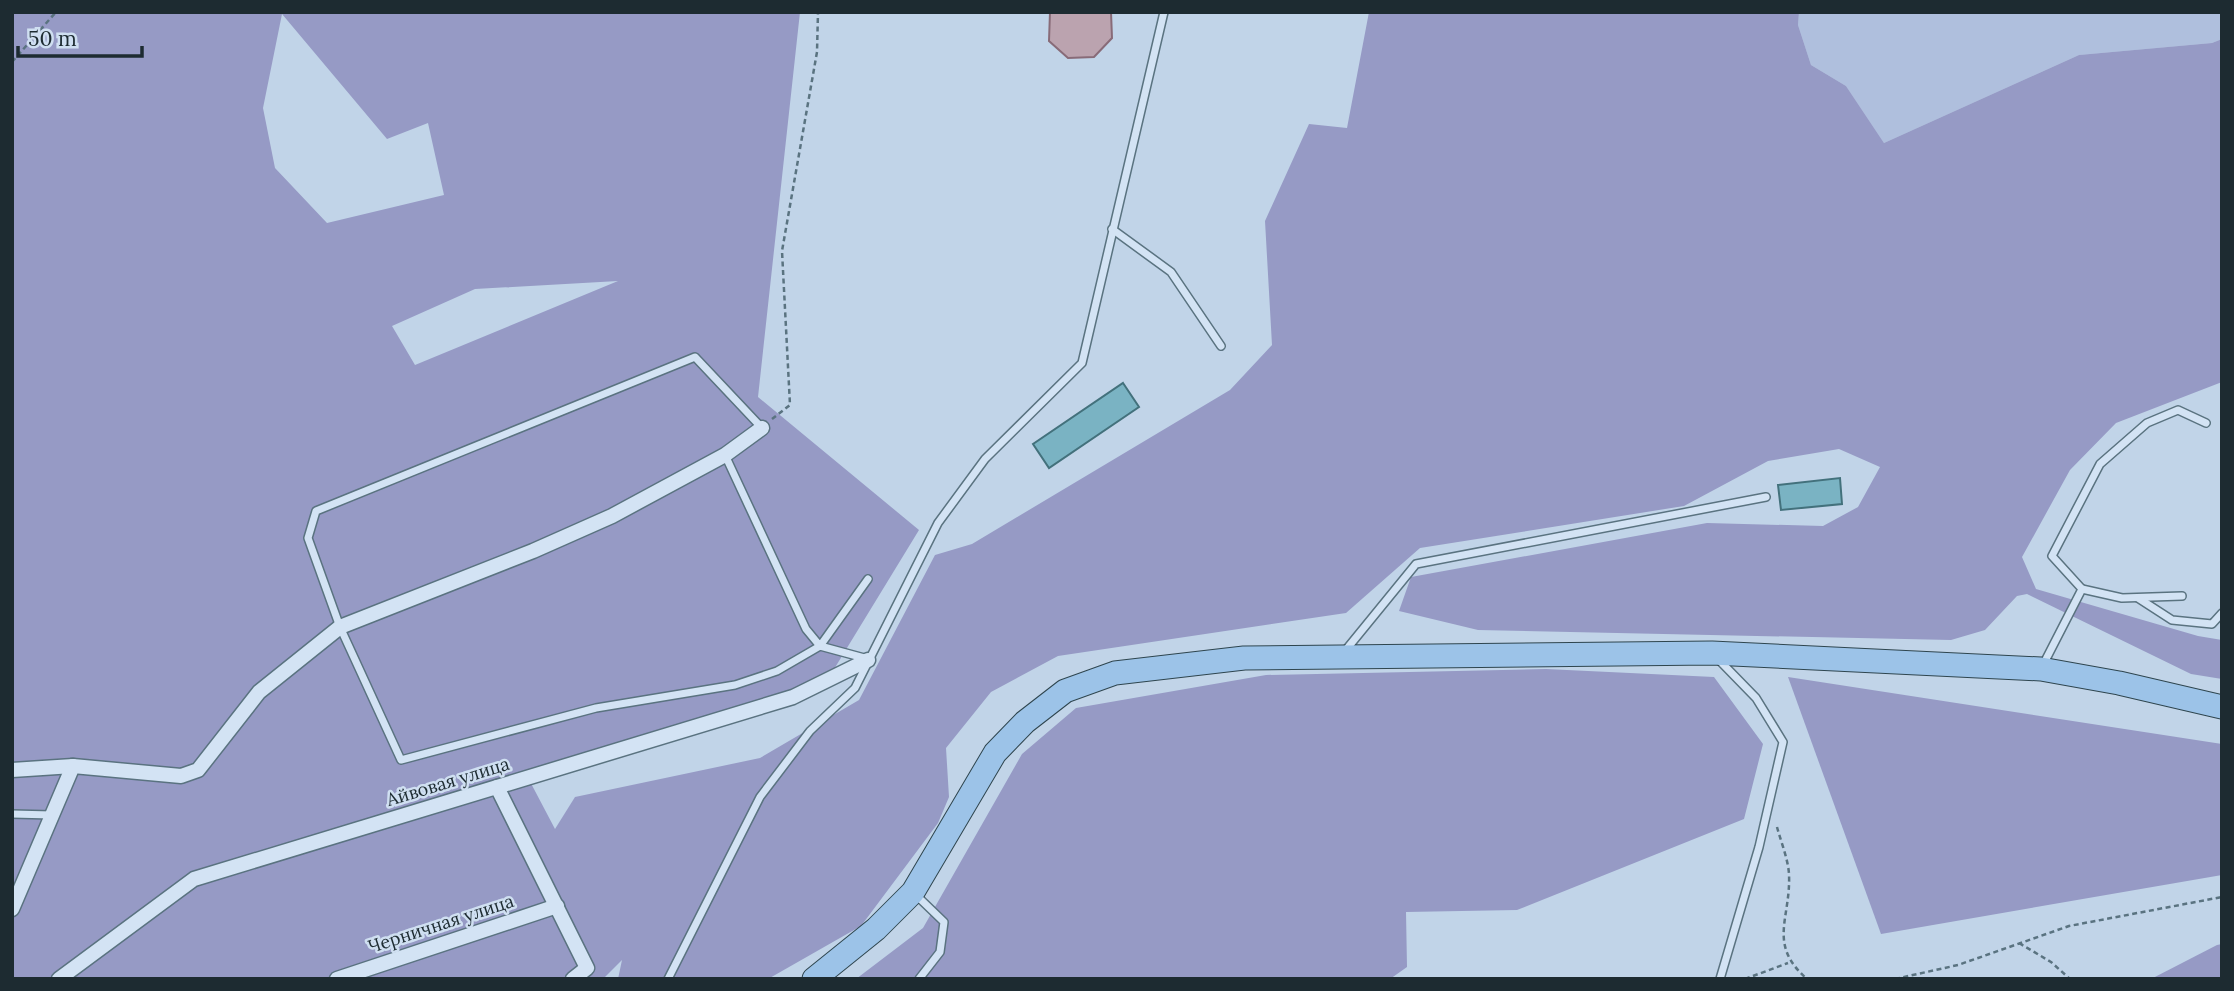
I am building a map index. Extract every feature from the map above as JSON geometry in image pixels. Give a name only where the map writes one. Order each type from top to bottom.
[{"type":"main road","points":[[814,979],[876,929],[913,892],[995,754],[1025,722],[1065,691],[1115,673],[1244,658],[1712,653],[2042,669],[2119,682],[2222,707]]},
{"type":"street","points":[[12,770],[73,766],[181,776],[198,770],[259,692],[340,627],[545,546],[612,516],[725,455],[761,428]]},
{"type":"street","name":"Айвовая улица","points":[[59,979],[194,879],[793,698],[868,660]]},
{"type":"street","points":[[12,909],[73,766]]},
{"type":"street","points":[[498,787],[587,968],[573,979]]},
{"type":"street","name":"Черничная улица","points":[[337,979],[557,906]]},
{"type":"lane","points":[[668,979],[760,797],[810,731],[855,688],[938,523],[985,459],[1082,363],[1164,12]]},
{"type":"lane","points":[[1112,229],[1171,272],[1221,346]]},
{"type":"lane","points":[[761,428],[695,357],[316,511],[308,538],[340,627],[401,760],[596,708],[735,685],[777,671],[820,646],[868,579]]},
{"type":"lane","points":[[2182,596],[2122,598],[2082,589],[2052,556],[2100,464],[2147,422],[2178,410],[2206,424]]},
{"type":"lane","points":[[725,455],[806,629],[820,646],[868,660]]},
{"type":"lane","points":[[1340,657],[1416,564],[1766,497]]},
{"type":"lane","points":[[2042,669],[2082,589]]},
{"type":"lane","points":[[2137,597],[2172,620],[2212,624],[2222,613]]},
{"type":"lane","points":[[1712,653],[1756,698],[1783,743],[1720,979]]},
{"type":"lane","points":[[12,814],[52,815]]},
{"type":"lane","points":[[913,892],[944,922],[940,952],[919,979]]},
{"type":"path","points":[[12,62],[56,12]]},
{"type":"path","points":[[761,428],[790,405],[782,251],[817,52],[818,12]]},
{"type":"path","points":[[1769,800],[1789,872],[1783,934],[1789,963],[1807,979]]},
{"type":"path","points":[[1895,979],[1958,965],[2069,926],[2222,897]]},
{"type":"path","points":[[2019,943],[2051,962],[2070,979]]},
{"type":"path","points":[[1745,979],[1789,963]]},
{"type":"shaded area","points":[[12,12],[800,12],[758,397],[919,530],[828,679],[525,772],[555,829],[575,797],[760,758],[859,700],[935,555],[972,544],[1230,390],[1272,345],[1265,221],[1309,124],[1347,128],[1369,12],[1799,12],[1798,25],[1811,65],[1846,86],[1884,143],[2079,55],[2212,43],[2222,39],[2222,382],[2116,423],[2070,470],[2022,557],[2036,589],[2198,636],[2222,640],[2222,679],[2191,674],[2027,594],[2017,596],[1985,630],[1951,640],[1478,630],[1399,611],[1411,577],[1707,523],[1823,526],[1858,507],[1880,467],[1839,449],[1768,461],[1684,506],[1420,548],[1346,613],[1058,656],[991,692],[946,748],[949,797],[938,823],[861,926],[768,979],[618,979],[622,960],[603,979],[12,979]],"holes":[[[282,14],[387,139],[428,123],[444,195],[327,223],[275,168],[263,108]],[[618,281],[415,365],[392,326],[475,289]]]},
{"type":"shaded area","points":[[1050,12],[1111,12],[1112,38],[1094,57],[1068,58],[1049,41]]},
{"type":"shaded area","points":[[1799,12],[2222,12],[2222,39],[2212,43],[2079,55],[1884,143],[1846,86],[1811,65],[1798,25]]},
{"type":"shaded area","points":[[1546,669],[1714,677],[1763,744],[1744,819],[1517,910],[1406,912],[1407,967],[1390,979],[856,979],[923,928],[1022,754],[1076,708],[1266,675]]},
{"type":"shaded area","points":[[1788,677],[2222,744],[2222,875],[1881,934]]},
{"type":"shaded area","points":[[2222,944],[2222,979],[2151,979],[2217,945]]},
{"type":"building","points":[[1123,383],[1139,407],[1049,468],[1033,444]]},
{"type":"building","points":[[1840,478],[1842,504],[1781,510],[1778,485]]}]
